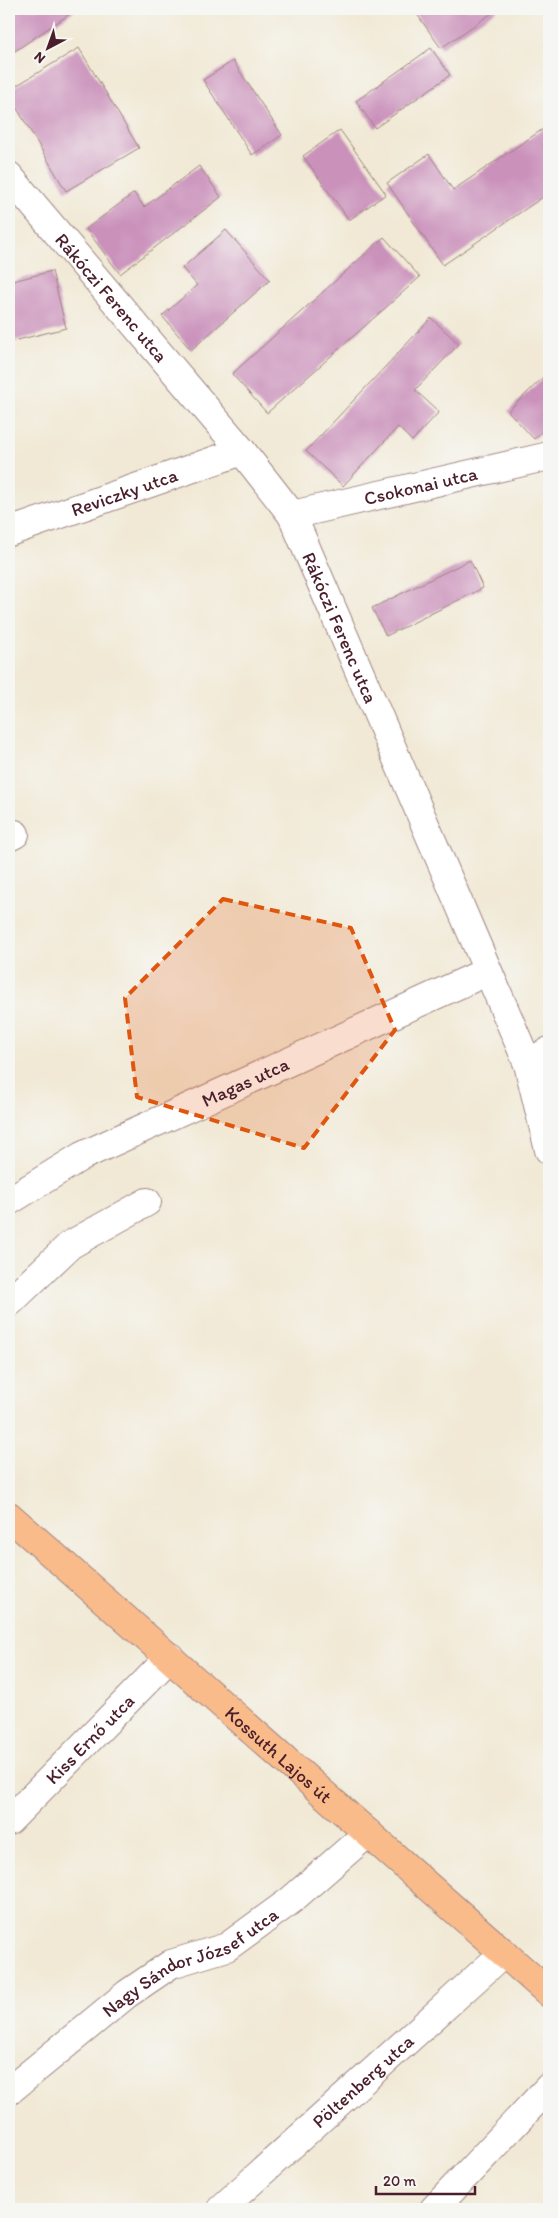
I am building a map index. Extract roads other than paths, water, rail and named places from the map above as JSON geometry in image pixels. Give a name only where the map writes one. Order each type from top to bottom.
[{"type":"main road","name":"Kossuth Lajos út","points":[[9,1516],[549,1993]]},
{"type":"street","name":"Rákóczi Ferenc utca","points":[[9,176],[242,451],[292,516],[486,972],[538,1058],[549,1150]]},
{"type":"street","name":"Reviczky utca","points":[[9,532],[242,451]]},
{"type":"street","name":"Csokonai utca","points":[[292,516],[549,456]]},
{"type":"street","name":"Magas utca","points":[[9,1201],[82,1156],[486,972]]},
{"type":"street","points":[[9,1303],[70,1246],[147,1202]]},
{"type":"street","name":"Kiss Ernő utca","points":[[9,1821],[170,1658]]},
{"type":"street","name":"Nagy Sándor József utca","points":[[9,2091],[126,1994],[171,1964],[227,1947],[290,1902],[368,1833]]},
{"type":"street","name":"Pöltenberg utca","points":[[221,2209],[504,1953]]},
{"type":"street","points":[[434,2209],[549,2087]]}]
